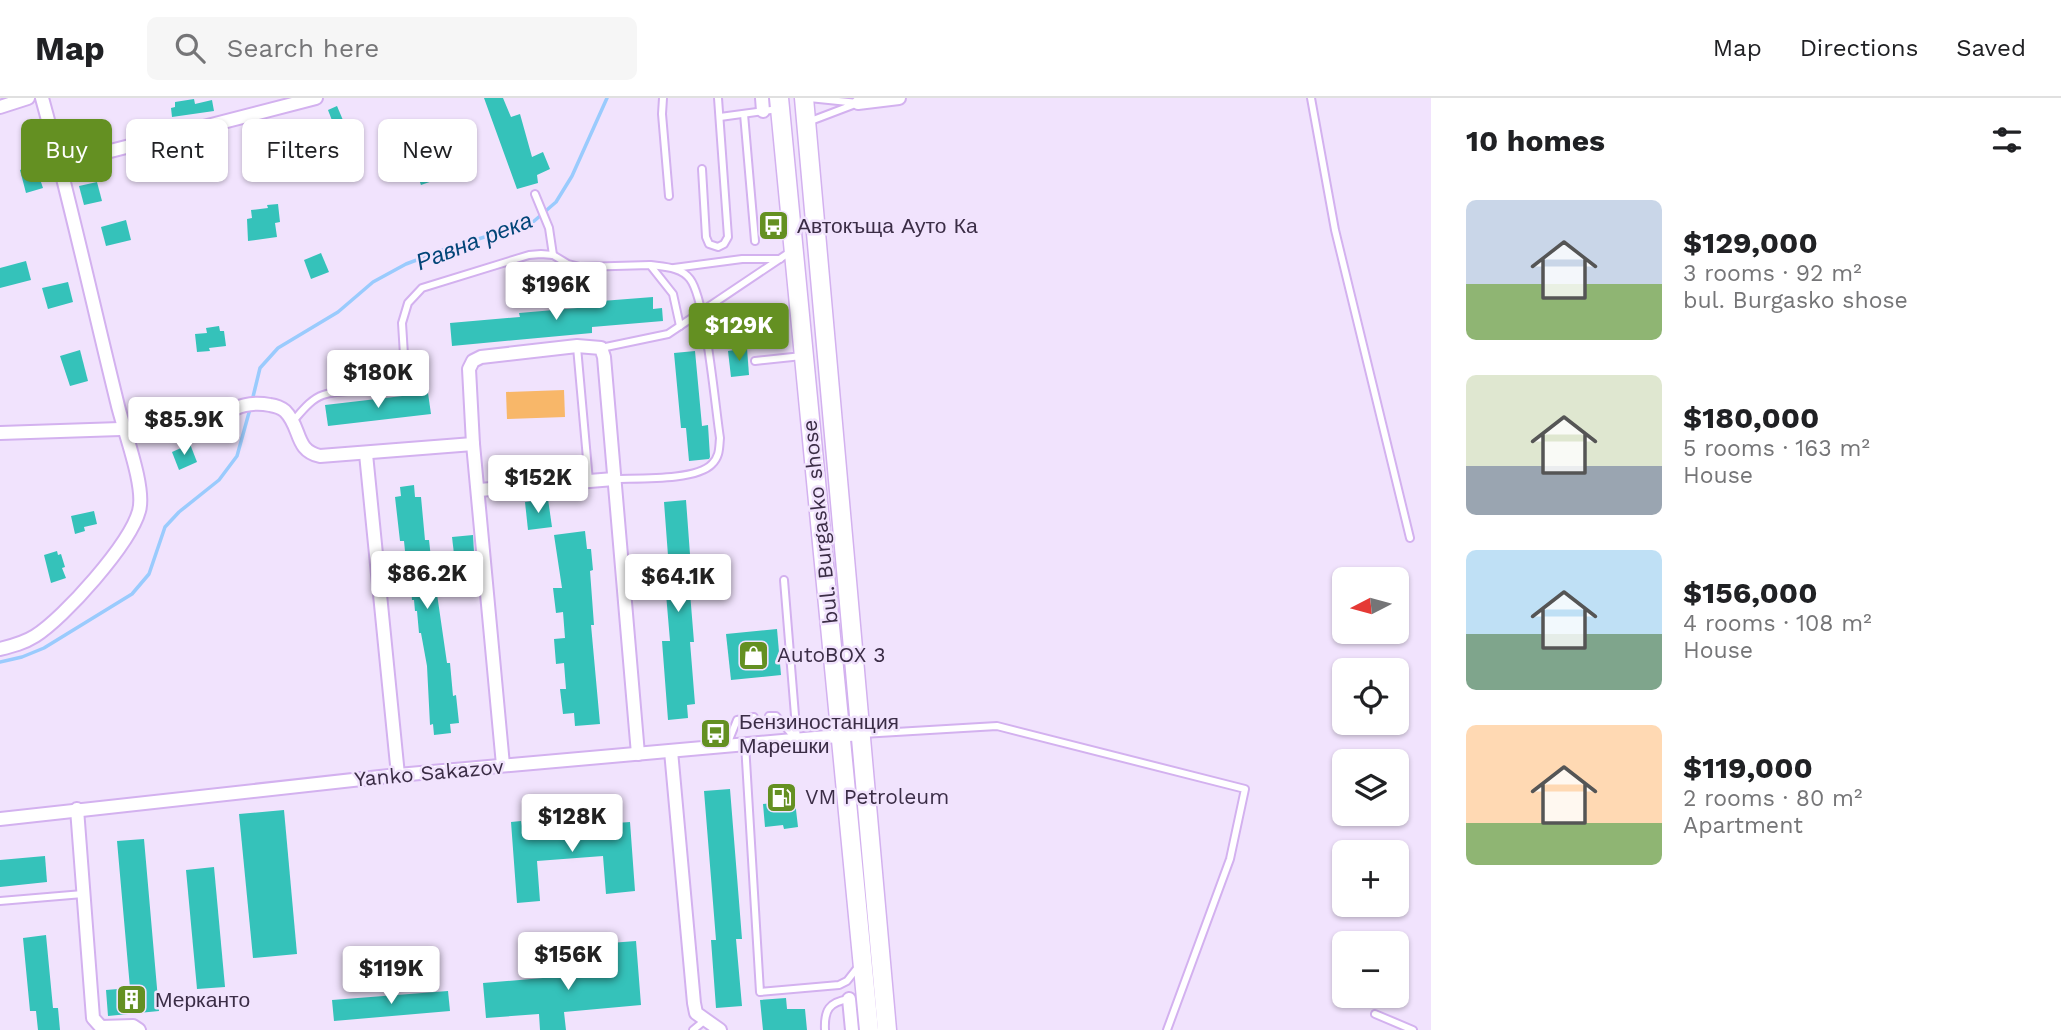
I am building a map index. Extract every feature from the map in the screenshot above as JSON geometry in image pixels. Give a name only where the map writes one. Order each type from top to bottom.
[{"type":"main road","name":"bul. Burgasko shose","points":[[806,98],[806,123],[887,1030]]},
{"type":"main road","name":"bul. Burgasko shose","points":[[771,104],[787,254],[804,356],[869,1030]]},
{"type":"street","points":[[0,107],[28,98]]},
{"type":"street","points":[[42,98],[48,119]]},
{"type":"street","points":[[112,151],[316,98]]},
{"type":"street","points":[[858,103],[899,98]]},
{"type":"street","points":[[0,649],[20,643],[49,625],[105,566],[131,529],[139,510],[141,491],[123,430],[64,182]]},
{"type":"street","points":[[503,765],[473,444],[470,369],[473,360],[481,357],[577,346],[601,348],[604,357],[638,754]]},
{"type":"street","points":[[0,433],[180,427],[202,423],[243,405],[260,403],[281,407],[294,420],[302,446],[310,454],[320,456],[473,444]]},
{"type":"street","points":[[366,454],[398,775]]},
{"type":"street","points":[[479,490],[614,479]]},
{"type":"street","name":"Yanko Sakazov","points":[[0,819],[398,775],[860,734]]},
{"type":"street","points":[[671,751],[694,1003],[696,1013],[720,1030]]},
{"type":"street","points":[[77,809],[93,1018],[101,1027],[132,1026],[139,1030]]},
{"type":"street","points":[[849,999],[852,1030]]},
{"type":"lane","points":[[663,98],[669,196]]},
{"type":"lane","points":[[702,169],[706,237],[709,244],[718,247],[724,244],[728,237],[718,98]]},
{"type":"lane","points":[[806,98],[858,103]]},
{"type":"lane","points":[[1311,98],[1335,230],[1410,538]]},
{"type":"lane","points":[[806,123],[858,103]]},
{"type":"lane","points":[[720,117],[744,114],[771,104]]},
{"type":"lane","points":[[744,114],[755,241]]},
{"type":"lane","points":[[535,194],[549,228],[553,255]]},
{"type":"lane","points":[[294,420],[324,394],[394,385],[402,376],[402,323],[408,303],[422,288],[529,256],[553,255],[568,264],[580,267],[650,265],[674,268],[787,254]]},
{"type":"lane","points":[[601,348],[668,334],[787,254]]},
{"type":"lane","points":[[650,265],[673,294],[680,326]]},
{"type":"lane","points":[[614,479],[675,476],[699,471],[711,466],[719,455],[720,438],[696,289],[688,276],[674,268]]},
{"type":"lane","points":[[577,346],[589,481]]},
{"type":"lane","points":[[755,361],[804,356]]},
{"type":"lane","points":[[784,580],[797,740]]},
{"type":"lane","points":[[769,716],[776,716],[797,740]]},
{"type":"lane","points":[[727,746],[737,720],[754,718]]},
{"type":"lane","points":[[860,734],[997,726],[1245,789],[1230,859],[1167,1030]]},
{"type":"lane","points":[[745,744],[760,992],[828,986],[847,981],[861,962],[862,951]]},
{"type":"lane","points":[[0,901],[83,894]]},
{"type":"lane","points":[[825,1030],[825,1012],[830,1005],[849,999]]},
{"type":"lane","points":[[1375,1014],[1413,1030]]},
{"type":"lane","points":[[693,1030],[704,1021]]},
{"type":"shaded area","points":[[564,390],[565,417],[507,419],[506,392]]},
{"type":"building","points":[[484,98],[503,98],[511,117],[520,114],[532,157],[543,152],[550,169],[537,175],[538,183],[517,189]]},
{"type":"building","points":[[194,99],[195,104],[212,100],[214,111],[172,117],[171,108],[175,107],[175,102]]},
{"type":"building","points":[[337,106],[342,119],[331,119],[328,110]]},
{"type":"building","points":[[23,182],[41,182],[43,188],[26,193]]},
{"type":"building","points":[[97,182],[102,201],[84,205],[79,186]]},
{"type":"building","points":[[278,204],[280,222],[275,223],[277,237],[248,241],[247,219],[252,218],[251,210]]},
{"type":"building","points":[[126,220],[131,240],[106,246],[101,227]]},
{"type":"building","points":[[321,253],[329,272],[311,279],[304,260]]},
{"type":"building","points":[[26,261],[31,280],[0,288],[0,268]]},
{"type":"building","points":[[68,282],[73,302],[48,309],[42,288]]},
{"type":"building","points":[[653,297],[653,309],[662,308],[663,321],[592,327],[592,333],[452,346],[450,323],[589,307],[589,302]]},
{"type":"building","points":[[219,326],[220,331],[224,331],[226,346],[197,352],[195,334],[207,333],[206,328]]},
{"type":"building","points":[[747,348],[749,375],[731,377],[728,351]]},
{"type":"building","points":[[80,350],[88,381],[70,386],[60,356]]},
{"type":"building","points":[[695,351],[702,426],[708,425],[710,457],[689,461],[686,428],[681,428],[674,353]]},
{"type":"building","points":[[428,393],[431,414],[328,426],[325,405]]},
{"type":"building","points":[[190,444],[197,462],[179,470],[172,452]]},
{"type":"building","points":[[414,485],[415,497],[421,497],[425,540],[429,540],[435,594],[447,663],[450,663],[453,696],[456,695],[459,723],[450,724],[451,733],[434,735],[433,724],[430,725],[427,666],[417,611],[412,600],[409,560],[406,561],[404,541],[400,541],[395,497],[401,496],[400,487]]},
{"type":"building","points":[[548,499],[552,527],[528,530],[525,502]]},
{"type":"building","points":[[686,500],[694,642],[690,642],[695,704],[687,705],[688,718],[668,720],[662,641],[670,641],[664,570],[669,569],[664,502]]},
{"type":"building","points":[[94,511],[97,524],[84,527],[85,531],[75,534],[71,516]]},
{"type":"building","points":[[585,531],[587,549],[591,549],[593,570],[590,571],[594,625],[591,625],[600,724],[575,726],[574,713],[563,714],[560,689],[566,689],[564,663],[556,664],[554,639],[565,638],[563,612],[556,613],[553,588],[562,588],[554,535]]},
{"type":"building","points":[[473,535],[474,552],[454,554],[452,537]]},
{"type":"building","points":[[57,551],[58,555],[61,554],[66,578],[51,583],[44,555]]},
{"type":"building","name":"AutoBOX 3","points":[[777,629],[781,675],[731,680],[726,634]]},
{"type":"building","points":[[730,789],[742,939],[736,939],[742,1006],[716,1008],[711,940],[716,940],[704,791]]},
{"type":"building","points":[[795,801],[798,827],[765,827],[763,804]]},
{"type":"building","points":[[284,810],[297,954],[253,958],[239,814]]},
{"type":"building","points":[[521,821],[522,826],[534,825],[535,829],[630,822],[635,891],[606,894],[603,856],[537,861],[540,901],[517,903],[511,822]]},
{"type":"building","points":[[144,839],[159,1011],[108,1016],[106,990],[130,988],[117,841]]},
{"type":"building","points":[[45,856],[47,882],[0,887],[0,860]]},
{"type":"building","points":[[214,867],[225,987],[197,989],[186,870]]},
{"type":"building","points":[[46,935],[53,1008],[58,1008],[60,1030],[38,1030],[36,1011],[30,1011],[23,938]]},
{"type":"building","points":[[636,941],[641,1005],[564,1012],[566,1030],[540,1030],[539,1014],[486,1018],[483,983],[613,972],[610,943]]},
{"type":"building","points":[[448,991],[450,1011],[334,1021],[332,1000]]},
{"type":"building","points":[[786,998],[787,1009],[805,1009],[807,1030],[763,1030],[760,1000]]},
{"type":"waterway","name":"Равна река","points":[[252,401],[260,368],[278,348],[338,312],[373,282],[406,264],[533,222],[556,202],[572,176],[607,98]]},
{"type":"waterway","name":"Равна река","points":[[0,662],[44,648],[132,594],[149,574],[165,527],[179,512],[219,480],[237,456],[250,409]]},
{"type":"place","name":"Автокъща Ауто Ка","points":[[774,226]]},
{"type":"place","name":"AutoBOX 3","points":[[754,655]]},
{"type":"place","name":"Бензиностанция Марешки","points":[[716,734]]},
{"type":"place","name":"VM Petroleum","points":[[782,797]]},
{"type":"place","name":"Мерканто","points":[[132,1000]]}]
